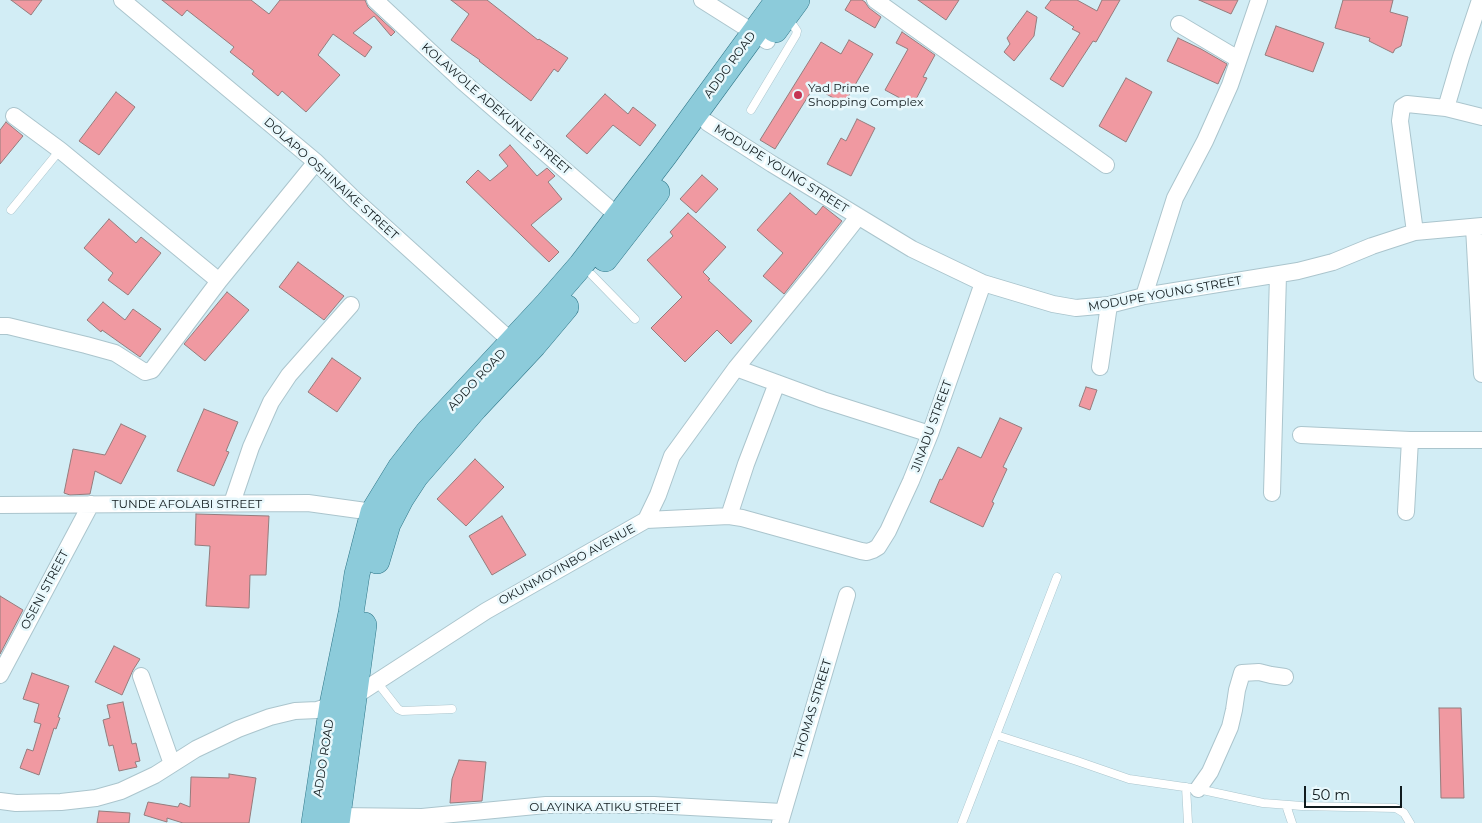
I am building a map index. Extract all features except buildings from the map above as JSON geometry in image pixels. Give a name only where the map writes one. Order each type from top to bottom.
[{"type":"main road","name":"ADDO ROAD","points":[[338,819],[351,613],[357,574],[373,512],[400,468],[428,432],[581,265],[665,155],[787,5]]},
{"type":"main road","name":"ADDO ROAD","points":[[314,823],[362,634],[373,575],[388,524],[401,498],[416,476],[475,408],[534,345],[630,229],[708,124],[761,37]]},
{"type":"street","name":"DOLAPO OSHINAIKE STREET","points":[[122,0],[316,162],[355,200],[512,342]]},
{"type":"street","name":"KOLAWOLE ADEKUNLE STREET","points":[[375,0],[462,81],[618,216]]},
{"type":"street","points":[[702,0],[761,37]]},
{"type":"street","points":[[875,0],[1106,165]]},
{"type":"street","points":[[1144,296],[1175,198],[1209,132],[1230,85],[1258,0]]},
{"type":"street","points":[[1446,108],[1480,0]]},
{"type":"street","points":[[1179,24],[1238,58]]},
{"type":"street","points":[[1415,232],[1400,121],[1402,108],[1407,104],[1446,108],[1482,117]]},
{"type":"street","points":[[14,116],[60,150],[219,281]]},
{"type":"street","name":"MODUPE YOUNG STREET","points":[[708,124],[912,249],[984,284],[1068,307],[1109,305],[1144,296],[1278,275],[1333,262],[1372,246],[1415,232],[1478,226]]},
{"type":"street","points":[[0,326],[8,326],[86,344],[115,353],[145,372],[149,372],[219,281],[316,162]]},
{"type":"street","points":[[646,520],[658,495],[672,456],[736,368],[858,217]]},
{"type":"street","points":[[1478,226],[1482,374]]},
{"type":"street","points":[[1272,493],[1278,275]]},
{"type":"street","name":"JINADU STREET","points":[[861,551],[867,552],[878,547],[911,481],[984,284]]},
{"type":"street","points":[[232,504],[251,446],[271,402],[289,375],[351,305]]},
{"type":"street","points":[[1100,367],[1109,305]]},
{"type":"street","points":[[736,368],[930,434]]},
{"type":"street","points":[[729,516],[746,464],[777,383]]},
{"type":"street","points":[[1301,435],[1410,440],[1482,440]]},
{"type":"street","points":[[1406,512],[1410,440]]},
{"type":"street","name":"TUNDE AFOLABI STREET","points":[[0,505],[308,503],[373,512]]},
{"type":"street","name":"OSENI STREET","points":[[0,675],[91,504]]},
{"type":"street","name":"OKUNMOYINBO AVENUE","points":[[0,801],[16,803],[61,802],[96,798],[121,792],[155,776],[196,749],[238,729],[270,717],[295,711],[317,710],[344,701],[377,682],[486,611],[646,520],[729,516],[861,551]]},
{"type":"street","name":"THOMAS STREET","points":[[781,817],[847,595]]},
{"type":"street","points":[[1192,788],[1210,772],[1230,727],[1242,673],[1259,672],[1285,677]]},
{"type":"street","points":[[141,676],[172,764]]},
{"type":"street","name":"OLAYINKA ATIKU STREET","points":[[338,819],[422,817],[546,805],[654,805],[781,817]]},
{"type":"lane","points":[[751,110],[796,35],[797,32],[787,5]]},
{"type":"lane","points":[[11,210],[60,150]]},
{"type":"lane","points":[[592,276],[635,320]]},
{"type":"lane","points":[[962,823],[1057,577]]},
{"type":"lane","points":[[377,682],[398,709],[402,711],[452,708]]},
{"type":"lane","points":[[996,735],[1077,760],[1129,779],[1192,788],[1263,803],[1396,808],[1404,813],[1410,823]]},
{"type":"lane","points":[[1188,823],[1192,788]]},
{"type":"lane","points":[[1286,805],[1292,823]]},
{"type":"place","name":"Yad Prime Shopping Complex","points":[[798,95]]}]
